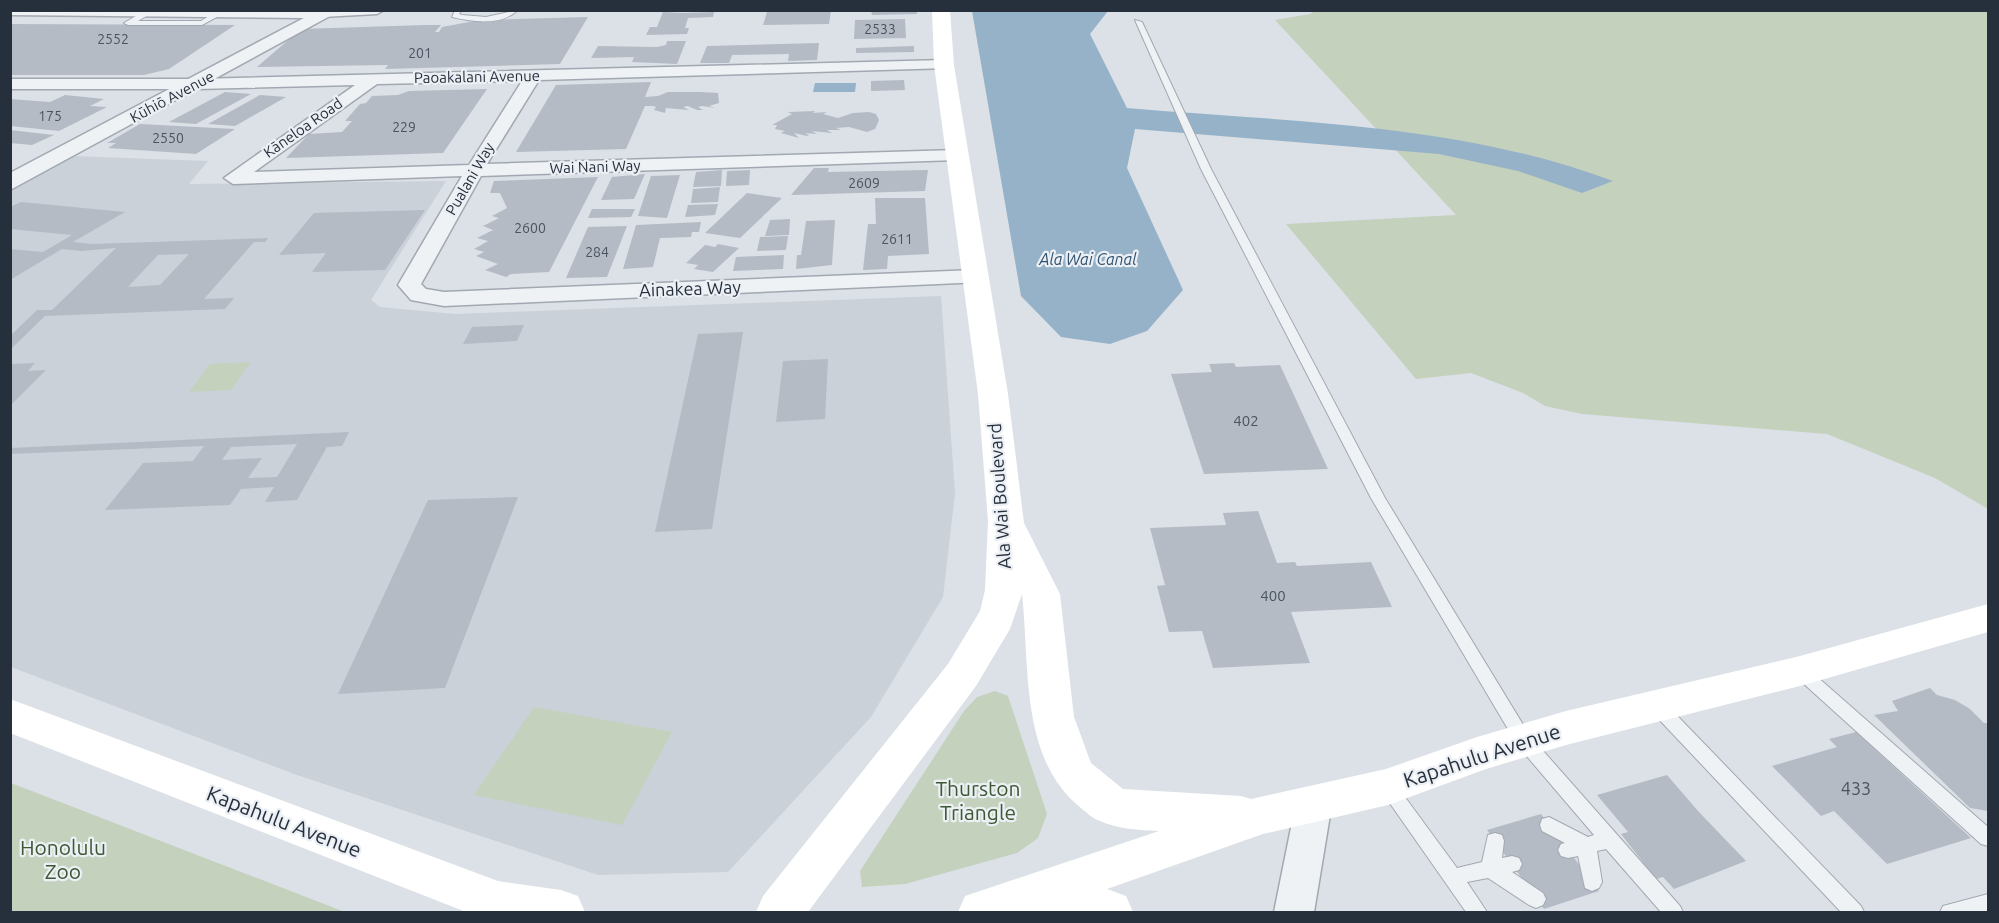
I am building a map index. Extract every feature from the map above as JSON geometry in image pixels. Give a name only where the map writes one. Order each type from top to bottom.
[{"type":"main road","name":"Ala Wai Boulevard","points":[[780,912],[962,675],[991,629],[999,611],[1004,590],[1006,521],[993,394],[944,65],[941,10]]},
{"type":"main road","points":[[1006,521],[1041,594],[1053,717],[1072,772],[1080,782],[1113,807],[1149,812],[1262,816]]},
{"type":"main road","name":"Kapahulu Avenue","points":[[982,912],[1262,816],[1388,788],[1477,754],[1800,671],[1989,618]]},
{"type":"main road","name":"Kapahulu Avenue","points":[[10,715],[498,903],[561,912]]},
{"type":"main road","points":[[1042,892],[1109,912]]},
{"type":"street","points":[[10,12],[220,13],[377,10]]},
{"type":"street","name":"Kūhiō Avenue","points":[[10,183],[102,128],[332,11]]},
{"type":"street","name":"Kūhiō Avenue","points":[[187,83],[307,12]]},
{"type":"street","name":"Paoakalani Avenue","points":[[13,86],[944,65]]},
{"type":"street","name":"Pualani Way","points":[[409,285],[474,171],[534,75]]},
{"type":"street","name":"Kāneloa Road","points":[[233,178],[374,79]]},
{"type":"street","name":"Kūhiō Avenue","points":[[10,169],[102,128]]},
{"type":"street","name":"Wai Nani Way","points":[[233,178],[957,155]]},
{"type":"street","name":"Ainakea Way","points":[[409,285],[419,295],[444,299],[975,277]]},
{"type":"street","points":[[1294,912],[1314,803]]},
{"type":"lane","points":[[459,10],[455,15],[466,19],[498,18],[511,15],[515,10]]},
{"type":"lane","points":[[149,12],[128,23],[202,23],[220,13]]},
{"type":"lane","points":[[1138,22],[1206,169],[1378,498],[1524,741],[1673,912]]},
{"type":"lane","points":[[1800,671],[1989,838]]},
{"type":"lane","points":[[1657,706],[1854,912]]},
{"type":"lane","points":[[1388,788],[1477,912]]},
{"type":"lane","points":[[1549,825],[1577,848],[1592,882]]},
{"type":"lane","points":[[1577,848],[1608,840]]},
{"type":"lane","points":[[1491,869],[1495,841]]},
{"type":"lane","points":[[1453,877],[1512,864]]},
{"type":"lane","points":[[1491,869],[1536,899]]},
{"type":"lane","points":[[1950,912],[1989,903]]},
{"type":"shaded area","points":[[72,156],[208,161],[189,184],[446,181],[371,300],[380,307],[455,314],[941,296],[955,493],[943,597],[871,717],[728,872],[598,875],[297,775],[11,667],[10,189]]},
{"type":"green space","points":[[1316,10],[1988,11],[1988,509],[1935,478],[1827,434],[1582,414],[1545,406],[1523,393],[1471,373],[1416,379],[1286,224],[1456,215],[1275,20],[1310,14]]},
{"type":"green space","points":[[251,362],[231,390],[189,392],[210,364]]},
{"type":"green space","name":"Thurston Triangle","points":[[995,691],[1008,696],[1047,814],[1038,838],[1017,853],[905,884],[862,887],[860,871],[964,711],[977,697]]},
{"type":"green space","points":[[534,707],[672,732],[622,825],[474,795]]},
{"type":"green space","name":"Honolulu Zoo","points":[[11,783],[345,912],[11,912]]},
{"type":"water","name":"Ala Wai Canal","points":[[972,11],[1108,11],[1090,34],[1127,108],[1312,122],[1434,136],[1495,147],[1554,162],[1613,181],[1582,193],[1518,171],[1439,154],[1135,129],[1127,168],[1183,290],[1147,331],[1110,344],[1061,337],[1021,296]]},
{"type":"water","points":[[815,83],[856,83],[855,92],[813,92]]},
{"type":"building","points":[[831,10],[829,24],[763,25],[767,12]]},
{"type":"building","points":[[871,10],[917,10],[917,14],[872,15]]},
{"type":"building","points":[[663,12],[714,12],[713,17],[688,18],[685,28],[689,28],[687,34],[646,35],[650,27],[657,27]]},
{"type":"building","points":[[588,17],[560,64],[385,69],[388,65],[257,67],[301,29],[441,25],[435,32],[439,32],[442,27],[480,20]]},
{"type":"building","points":[[905,19],[906,38],[854,39],[855,20]]},
{"type":"building","points":[[10,24],[235,25],[169,69],[144,75],[10,75]]},
{"type":"building","points":[[667,41],[686,41],[677,64],[632,62],[634,57],[591,58],[598,46],[657,47],[666,45]]},
{"type":"building","points":[[819,43],[817,60],[788,61],[789,54],[732,55],[729,63],[700,63],[707,46]]},
{"type":"building","points":[[914,46],[914,52],[856,53],[856,48]]},
{"type":"building","points":[[904,80],[905,90],[871,91],[871,81]]},
{"type":"building","points":[[651,82],[645,97],[668,92],[718,93],[719,103],[709,106],[715,108],[698,107],[703,110],[688,106],[683,107],[689,110],[666,108],[665,113],[654,110],[656,107],[645,106],[626,149],[516,152],[556,85]]},
{"type":"building","points":[[487,89],[443,153],[286,158],[309,134],[342,132],[352,121],[345,121],[360,104],[366,103],[372,96],[398,95],[409,91]]},
{"type":"building","points":[[225,92],[251,94],[196,124],[169,122]]},
{"type":"building","points":[[65,95],[104,99],[90,106],[107,107],[59,131],[10,126],[10,99],[50,102]]},
{"type":"building","points":[[260,95],[286,97],[235,126],[208,124]]},
{"type":"building","points":[[815,111],[813,113],[827,112],[823,114],[838,118],[853,113],[869,112],[876,114],[879,120],[875,129],[867,132],[849,127],[836,128],[841,130],[827,130],[832,133],[812,131],[817,134],[805,133],[809,135],[807,136],[794,133],[799,138],[781,133],[785,131],[775,129],[777,125],[772,125],[792,114],[788,112]]},
{"type":"building","points":[[140,124],[235,129],[196,154],[108,148],[116,143],[107,143]]},
{"type":"building","points":[[10,130],[54,135],[32,145],[10,143]]},
{"type":"building","points":[[814,168],[829,168],[828,172],[928,170],[925,191],[791,195]]},
{"type":"building","points":[[722,170],[721,186],[693,187],[696,172]]},
{"type":"building","points":[[750,170],[749,185],[726,186],[727,171]]},
{"type":"building","points":[[645,174],[634,199],[601,200],[612,177]]},
{"type":"building","points":[[680,175],[667,218],[638,216],[651,176]]},
{"type":"building","points":[[598,177],[549,272],[511,274],[506,277],[485,270],[498,264],[476,256],[484,252],[474,249],[488,241],[477,238],[493,230],[483,226],[499,218],[492,216],[507,208],[500,193],[490,193],[494,181]]},
{"type":"building","points":[[720,187],[718,202],[691,203],[693,189]]},
{"type":"building","points":[[747,193],[782,198],[740,238],[705,233]]},
{"type":"building","points":[[875,198],[925,198],[929,254],[888,256],[887,269],[863,270],[868,224],[876,224]]},
{"type":"building","points":[[21,202],[125,212],[73,242],[92,244],[268,238],[265,242],[254,242],[204,299],[234,298],[225,309],[45,316],[10,350],[10,336],[37,310],[52,310],[116,248],[81,251],[62,249],[10,280],[10,249],[43,252],[72,235],[10,229],[10,207]],"holes":[[[189,254],[160,285],[128,287],[158,255]]]},
{"type":"building","points":[[718,204],[715,215],[685,217],[688,205]]},
{"type":"building","points":[[592,209],[635,209],[631,217],[588,218]]},
{"type":"building","points":[[425,210],[385,270],[312,272],[326,253],[279,255],[314,213]]},
{"type":"building","points":[[790,219],[789,235],[765,236],[770,220]]},
{"type":"building","points":[[835,220],[832,265],[796,269],[797,255],[801,255],[806,221]]},
{"type":"building","points":[[701,222],[699,232],[692,232],[691,237],[660,238],[653,267],[623,269],[636,225]]},
{"type":"building","points":[[627,226],[607,277],[566,278],[588,227]]},
{"type":"building","points":[[788,236],[786,250],[757,251],[760,237]]},
{"type":"building","points":[[718,244],[739,248],[713,272],[694,269],[698,265],[686,263],[705,245],[715,247]]},
{"type":"building","points":[[784,255],[783,269],[733,271],[736,257]]},
{"type":"building","points":[[524,325],[517,341],[463,344],[472,327]]},
{"type":"building","points":[[743,332],[712,529],[655,532],[698,334]]},
{"type":"building","points":[[828,359],[825,419],[776,422],[783,361]]},
{"type":"building","points":[[35,363],[28,371],[46,370],[10,406],[10,364]]},
{"type":"building","points":[[1234,363],[1236,367],[1280,365],[1328,469],[1204,474],[1171,374],[1212,372],[1209,364]]},
{"type":"building","points":[[349,432],[342,446],[327,447],[297,500],[265,502],[274,487],[241,489],[230,505],[105,510],[143,463],[193,461],[204,446],[10,454],[10,448]],"holes":[[[297,444],[277,477],[248,478],[262,458],[222,460],[231,447]]]},
{"type":"building","points":[[518,497],[445,688],[338,694],[428,500]]},
{"type":"building","points":[[1258,511],[1277,563],[1295,562],[1297,566],[1371,562],[1392,607],[1291,612],[1310,663],[1213,668],[1202,631],[1169,632],[1157,586],[1165,585],[1150,528],[1226,525],[1223,513]]},
{"type":"building","points":[[1930,688],[1937,695],[1955,700],[1970,709],[1984,723],[1988,723],[1988,811],[1970,808],[1874,715],[1898,711],[1892,701]]},
{"type":"building","points":[[1856,732],[1971,838],[1887,864],[1834,811],[1821,816],[1772,766],[1837,747],[1829,739]]},
{"type":"building","points":[[1667,775],[1746,861],[1674,889],[1663,877],[1656,879],[1621,834],[1628,832],[1597,795]]},
{"type":"building","points":[[1541,814],[1599,891],[1544,909],[1487,830]]}]
